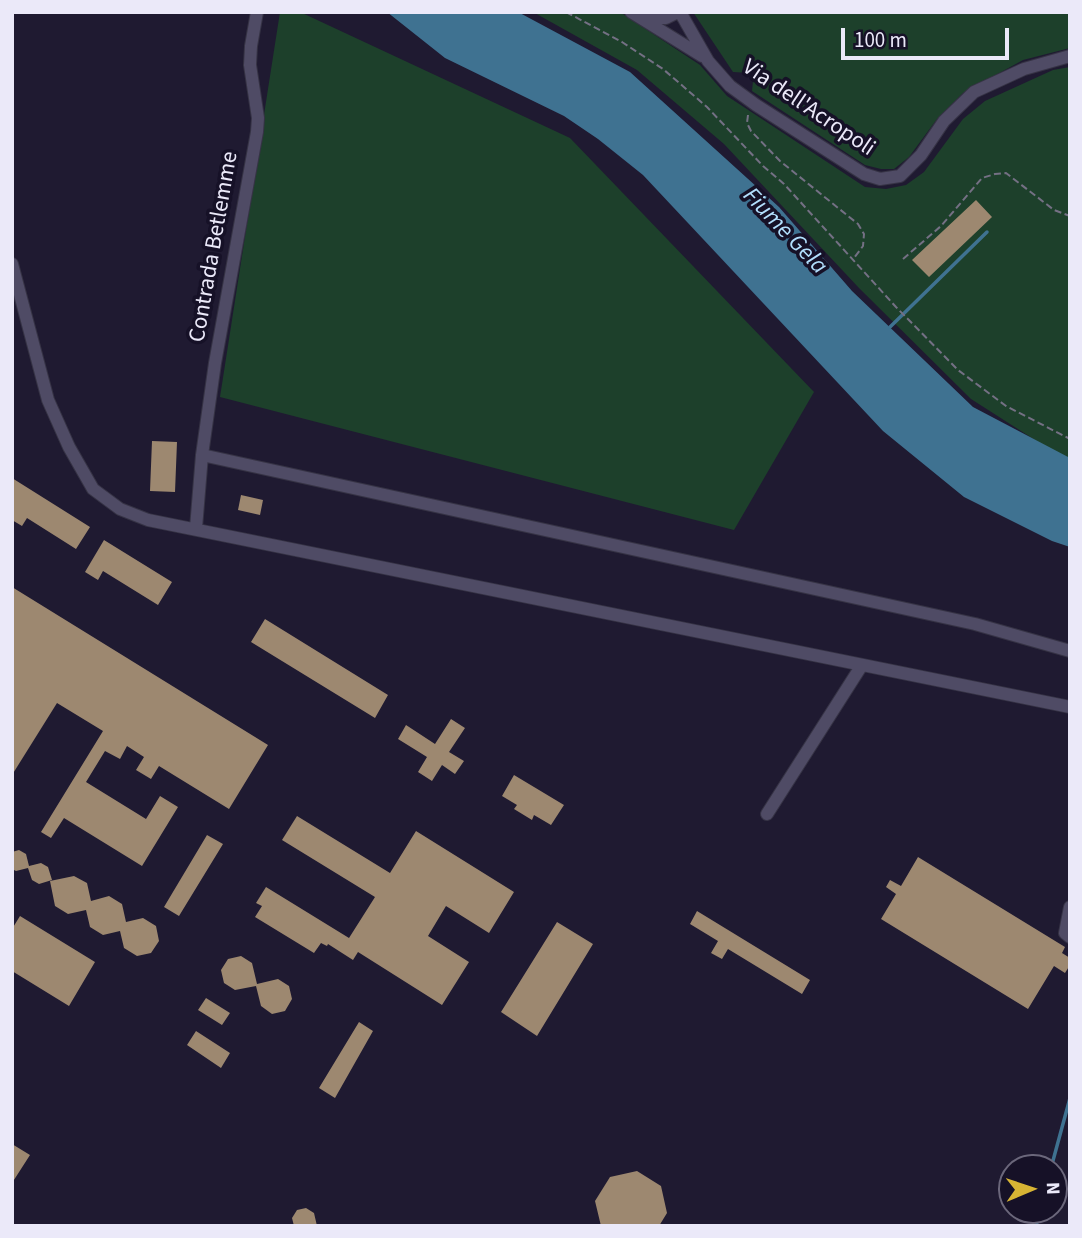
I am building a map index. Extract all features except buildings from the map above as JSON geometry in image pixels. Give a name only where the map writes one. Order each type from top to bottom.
[{"type":"street","name":"Contrada Betlemme","points":[[196,528],[202,455],[215,363],[257,132],[258,118],[250,65],[257,12]]},
{"type":"street","points":[[636,15],[666,18],[679,12]]},
{"type":"street","name":"Via dell'Acropoli","points":[[679,12],[708,61],[730,86],[863,174],[880,179],[900,176],[921,155],[944,121],[974,92],[1024,69],[1070,56]]},
{"type":"street","points":[[636,15],[708,61]]},
{"type":"street","points":[[12,264],[48,400],[69,447],[93,489],[120,509],[148,520],[1070,707]]},
{"type":"street","points":[[202,455],[975,624],[1070,651]]},
{"type":"street","points":[[767,814],[862,665]]},
{"type":"street","points":[[1070,907],[1065,933],[1070,937]]},
{"type":"path","points":[[566,12],[622,42],[663,69],[708,107],[958,370],[985,392],[1070,439]]},
{"type":"path","points":[[756,105],[748,113],[747,122],[751,131],[780,161],[858,224],[864,234],[863,246],[853,259]]},
{"type":"path","points":[[903,259],[941,226],[982,178],[995,174],[1006,173],[1054,210],[1070,216]]},
{"type":"green space","points":[[280,12],[300,12],[570,138],[814,392],[734,530],[220,397]]},
{"type":"green space","points":[[533,12],[620,12],[700,65],[727,96],[865,187],[886,189],[906,185],[924,172],[963,119],[985,101],[1053,70],[1070,67],[1070,458],[1057,454],[971,399],[859,288],[724,144],[637,70]]},
{"type":"green space","points":[[693,12],[1070,12],[1070,48],[1023,60],[963,93],[937,119],[909,157],[894,169],[881,169],[865,165],[752,91],[750,73],[733,72]]},
{"type":"water","name":"Fiume Gela","points":[[387,12],[518,12],[630,72],[779,207],[852,291],[973,407],[1070,458],[1070,547],[1052,541],[964,497],[883,431],[643,175],[598,139],[564,116],[445,58]]},
{"type":"waterway","points":[[890,327],[987,232]]},
{"type":"waterway","points":[[1055,1154],[1070,1098]]}]
